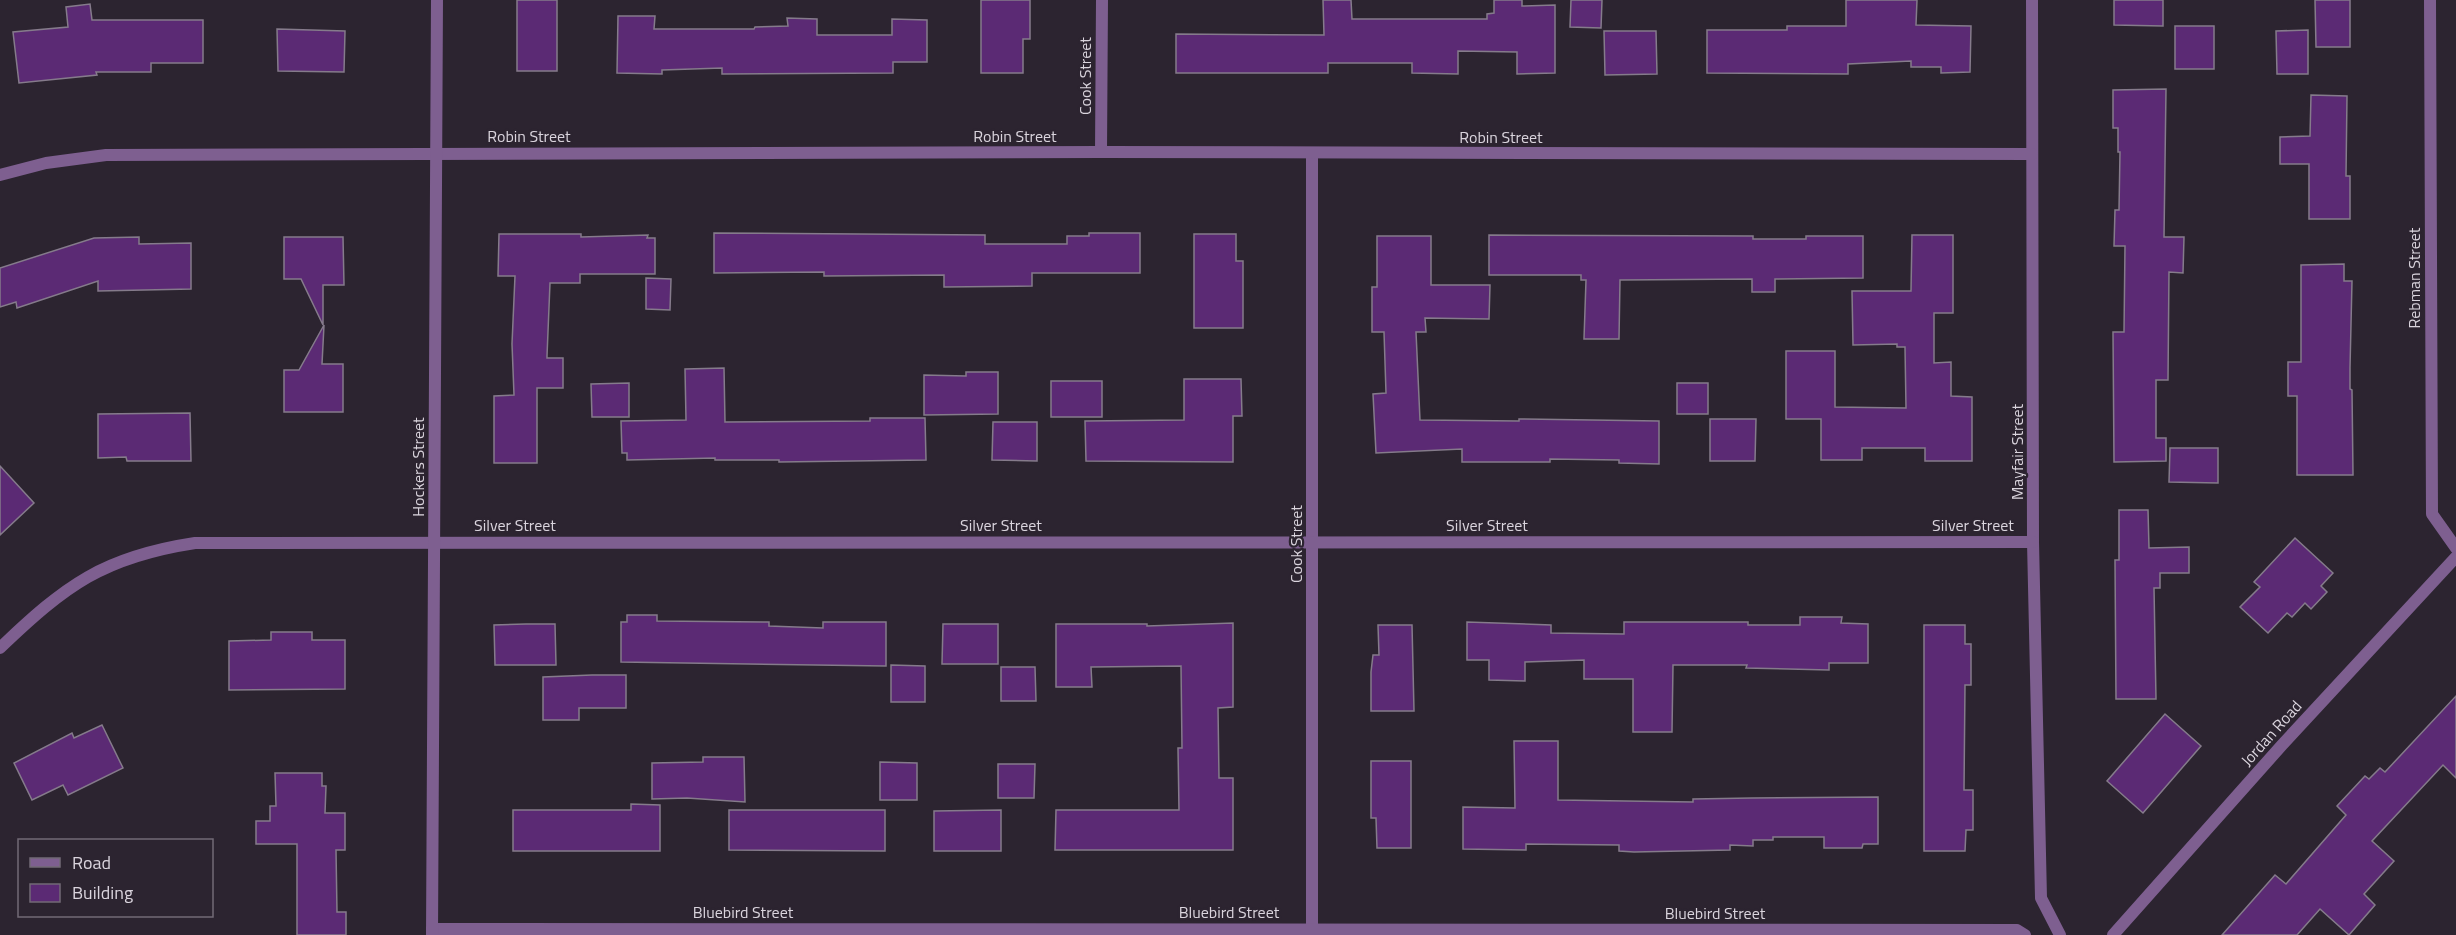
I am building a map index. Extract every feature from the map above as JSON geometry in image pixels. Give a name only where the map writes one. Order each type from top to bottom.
[{"type":"street","name":"Hockers Street","points":[[432,932],[437,0]]},
{"type":"street","name":"Cook Street","points":[[1101,152],[1102,0]]},
{"type":"street","name":"Mayfair Street","points":[[2032,0],[2033,542],[2041,897],[2060,935]]},
{"type":"street","name":"Rebman Street","points":[[2430,0],[2432,514],[2456,548]]},
{"type":"street","name":"Robin Street","points":[[0,175],[46,163],[106,155],[1101,152],[2032,154]]},
{"type":"street","name":"Cook Street","points":[[1312,153],[1312,932]]},
{"type":"street","name":"Silver Street","points":[[0,648],[41,609],[74,584],[116,562],[156,549],[195,543],[434,541],[2033,542]]},
{"type":"street","name":"Jordan Road","points":[[2113,935],[2282,745],[2456,556]]},
{"type":"street","name":"Bluebird Street","points":[[432,932],[2017,930],[2025,935]]},
{"type":"building","points":[[517,0],[557,0],[557,71],[517,71]]},
{"type":"building","points":[[981,0],[1030,0],[1030,39],[1023,39],[1023,73],[981,73]]},
{"type":"building","points":[[1323,0],[1351,0],[1352,19],[1487,19],[1487,14],[1494,13],[1494,0],[1522,0],[1522,6],[1555,5],[1555,73],[1517,74],[1517,52],[1458,51],[1458,74],[1412,73],[1412,63],[1328,63],[1328,73],[1176,73],[1176,34],[1324,35]]},
{"type":"building","points":[[1571,0],[1602,0],[1601,28],[1570,27]]},
{"type":"building","points":[[1846,0],[1917,0],[1916,25],[1971,26],[1970,72],[1941,73],[1941,67],[1911,67],[1911,61],[1848,64],[1848,74],[1707,73],[1707,30],[1787,30],[1787,26],[1846,26]]},
{"type":"building","points":[[2114,0],[2163,0],[2163,26],[2114,25]]},
{"type":"building","points":[[2315,0],[2350,0],[2350,47],[2316,47]]},
{"type":"building","points":[[90,4],[92,20],[203,20],[203,63],[151,63],[151,72],[96,72],[97,75],[19,83],[13,32],[68,27],[66,7]]},
{"type":"building","points":[[618,16],[655,16],[654,29],[754,29],[755,27],[788,26],[787,18],[817,19],[817,35],[892,35],[892,19],[927,20],[927,62],[893,62],[893,73],[722,74],[722,68],[662,70],[662,74],[617,73]]},
{"type":"building","points":[[2175,26],[2214,26],[2214,69],[2175,69]]},
{"type":"building","points":[[277,29],[345,31],[344,72],[278,71]]},
{"type":"building","points":[[2308,30],[2308,74],[2277,74],[2276,31]]},
{"type":"building","points":[[1604,31],[1656,31],[1657,74],[1605,75]]},
{"type":"building","points":[[2166,89],[2164,237],[2184,237],[2183,273],[2169,272],[2168,380],[2156,380],[2156,438],[2166,438],[2166,461],[2114,462],[2113,332],[2124,332],[2125,246],[2114,246],[2115,210],[2119,210],[2120,152],[2118,152],[2118,128],[2113,128],[2113,90]]},
{"type":"building","points":[[2311,95],[2347,96],[2346,176],[2350,176],[2350,219],[2309,219],[2309,164],[2280,164],[2280,137],[2310,136]]},
{"type":"building","points":[[714,233],[985,235],[985,244],[1067,244],[1067,236],[1089,236],[1089,233],[1140,233],[1140,273],[1032,273],[1032,286],[944,287],[944,275],[824,276],[824,272],[714,273]]},
{"type":"building","points":[[499,234],[581,234],[581,237],[648,235],[647,238],[655,238],[655,274],[580,274],[580,283],[550,283],[547,358],[563,358],[563,388],[537,388],[537,463],[494,463],[494,396],[514,395],[512,344],[515,276],[498,276]]},
{"type":"building","points":[[1194,234],[1236,234],[1236,261],[1243,261],[1243,328],[1194,328]]},
{"type":"building","points":[[1489,235],[1753,236],[1753,239],[1863,236],[1863,278],[1775,279],[1775,292],[1752,292],[1752,279],[1620,280],[1619,339],[1584,339],[1586,280],[1581,280],[1581,275],[1489,275]]},
{"type":"building","points":[[1912,235],[1953,235],[1953,313],[1934,313],[1934,363],[1951,362],[1951,396],[1972,397],[1972,461],[1925,461],[1925,448],[1862,448],[1862,460],[1821,460],[1821,419],[1786,419],[1786,351],[1835,351],[1835,407],[1906,408],[1905,347],[1897,347],[1897,344],[1853,345],[1852,291],[1911,291]]},
{"type":"building","points":[[1377,236],[1431,236],[1431,285],[1490,285],[1489,319],[1425,318],[1426,332],[1416,332],[1420,420],[1659,421],[1659,464],[1619,463],[1619,460],[1550,459],[1550,462],[1462,462],[1462,449],[1376,453],[1373,394],[1386,393],[1384,332],[1372,332],[1372,287],[1377,287]]},
{"type":"building","points":[[139,237],[139,244],[191,243],[191,289],[98,291],[98,281],[17,308],[16,302],[0,307],[0,268],[94,238]]},
{"type":"building","points":[[284,237],[343,237],[344,285],[323,285],[323,325],[301,279],[284,279]]},
{"type":"building","points":[[2344,264],[2344,281],[2352,281],[2350,389],[2352,390],[2353,475],[2297,475],[2297,396],[2288,396],[2288,362],[2301,362],[2301,265]]},
{"type":"building","points":[[646,278],[671,279],[670,310],[646,309]]},
{"type":"building","points":[[324,325],[322,364],[343,364],[343,412],[284,412],[284,370],[299,370]]},
{"type":"building","points":[[724,368],[725,422],[870,421],[870,418],[925,418],[926,460],[779,462],[779,460],[715,460],[715,458],[627,460],[627,453],[622,453],[621,421],[686,420],[685,369]]},
{"type":"building","points":[[966,372],[998,372],[998,414],[924,415],[924,375],[966,376]]},
{"type":"building","points":[[1184,379],[1241,379],[1242,416],[1233,416],[1233,462],[1086,461],[1085,421],[1184,420]]},
{"type":"building","points":[[1051,381],[1102,381],[1102,417],[1051,417]]},
{"type":"building","points":[[629,383],[629,417],[592,417],[591,384]]},
{"type":"building","points":[[1677,383],[1708,383],[1708,414],[1677,414]]},
{"type":"building","points":[[190,413],[191,461],[127,461],[126,457],[98,458],[98,414]]},
{"type":"building","points":[[1710,419],[1756,419],[1755,461],[1710,461]]},
{"type":"building","points":[[993,422],[1037,422],[1037,461],[992,460]]},
{"type":"building","points":[[2170,448],[2218,448],[2218,483],[2169,482]]},
{"type":"building","points":[[0,466],[34,503],[0,535]]},
{"type":"building","points":[[2119,510],[2148,510],[2149,548],[2189,547],[2189,573],[2160,573],[2160,588],[2154,588],[2156,699],[2116,699],[2115,560],[2119,560]]},
{"type":"building","points":[[2295,538],[2333,573],[2321,586],[2327,592],[2311,609],[2305,603],[2292,617],[2287,613],[2268,633],[2240,607],[2260,587],[2254,582]]},
{"type":"building","points":[[627,615],[657,615],[657,621],[769,622],[769,626],[823,628],[823,622],[886,622],[886,666],[621,662],[621,622],[627,622]]},
{"type":"building","points":[[1800,617],[1842,617],[1841,623],[1868,624],[1868,663],[1829,663],[1829,670],[1746,668],[1747,665],[1673,665],[1672,732],[1633,732],[1633,679],[1584,679],[1584,660],[1525,662],[1525,681],[1489,680],[1489,660],[1467,660],[1467,622],[1551,625],[1551,633],[1624,634],[1624,622],[1748,622],[1748,625],[1800,625]]},
{"type":"building","points":[[1233,623],[1233,707],[1218,708],[1219,778],[1233,778],[1233,850],[1055,850],[1056,810],[1179,810],[1178,748],[1182,748],[1181,666],[1091,667],[1092,687],[1056,687],[1056,624],[1147,624],[1147,626]]},
{"type":"building","points":[[555,624],[556,665],[495,665],[494,625]]},
{"type":"building","points":[[943,624],[998,624],[998,664],[942,664]]},
{"type":"building","points":[[1378,625],[1412,625],[1414,711],[1371,711],[1373,655],[1379,655]]},
{"type":"building","points":[[1924,625],[1965,625],[1965,644],[1971,644],[1971,685],[1965,685],[1964,790],[1973,790],[1973,830],[1966,830],[1965,851],[1924,851]]},
{"type":"building","points":[[271,632],[312,632],[312,640],[345,640],[345,689],[229,690],[229,641],[271,640]]},
{"type":"building","points":[[891,665],[925,666],[925,702],[891,702]]},
{"type":"building","points":[[1001,667],[1035,667],[1036,701],[1001,701]]},
{"type":"building","points":[[626,675],[626,708],[579,708],[579,720],[543,720],[543,677]]},
{"type":"building","points":[[2456,696],[2456,778],[2443,765],[2372,841],[2394,861],[2364,894],[2375,905],[2349,935],[2320,909],[2297,935],[2222,935],[2275,875],[2286,884],[2346,815],[2337,806],[2365,776],[2369,779],[2380,768],[2385,772]]},
{"type":"building","points":[[2165,714],[2201,746],[2143,813],[2107,781]]},
{"type":"building","points":[[102,725],[123,768],[68,795],[63,785],[32,800],[14,763],[72,733],[74,738]]},
{"type":"building","points":[[1514,741],[1558,741],[1558,800],[1693,802],[1693,799],[1878,797],[1878,844],[1863,844],[1862,848],[1824,848],[1824,837],[1773,837],[1773,840],[1753,840],[1753,846],[1730,845],[1730,850],[1634,852],[1619,851],[1619,845],[1526,844],[1526,850],[1463,849],[1463,807],[1515,808]]},
{"type":"building","points":[[703,757],[744,757],[745,802],[687,798],[652,799],[652,763],[703,762]]},
{"type":"building","points":[[1371,761],[1411,761],[1411,848],[1377,848],[1376,818],[1371,818]]},
{"type":"building","points":[[880,762],[917,763],[917,800],[880,800]]},
{"type":"building","points":[[998,764],[1035,764],[1034,798],[998,798]]},
{"type":"building","points":[[275,773],[322,773],[322,786],[326,786],[325,813],[345,813],[345,850],[336,850],[337,912],[346,912],[346,935],[297,935],[297,844],[256,844],[256,821],[270,821],[270,806],[276,806]]},
{"type":"building","points":[[631,804],[660,805],[660,851],[513,851],[513,810],[631,810]]},
{"type":"building","points":[[729,810],[885,810],[885,851],[729,850]]},
{"type":"building","points":[[1001,810],[1001,851],[934,851],[934,811]]}]
